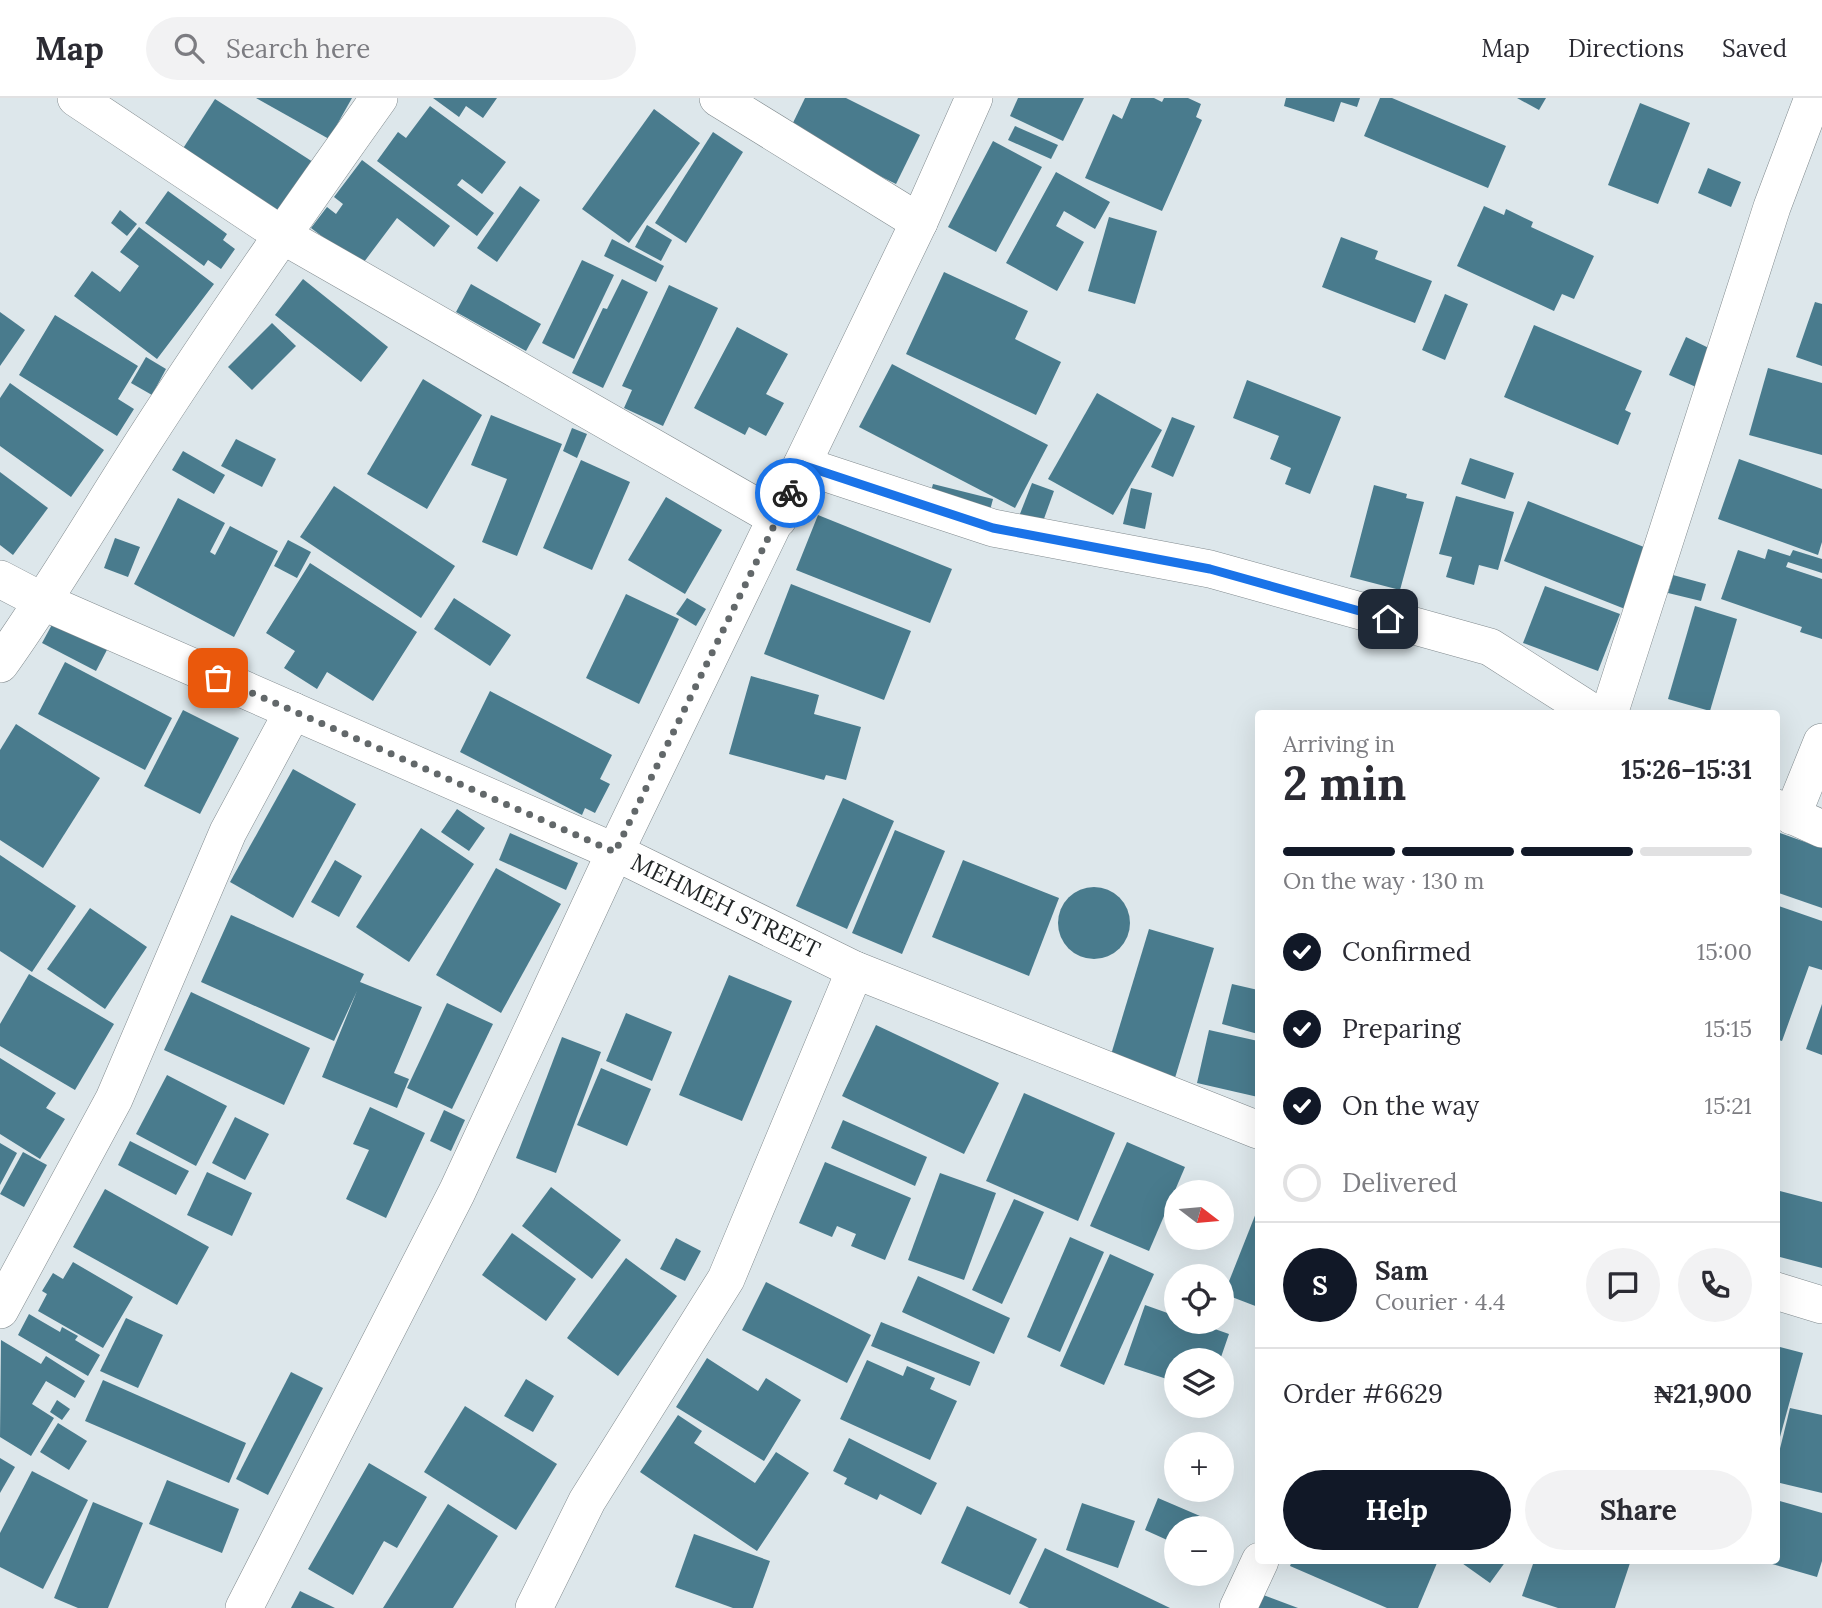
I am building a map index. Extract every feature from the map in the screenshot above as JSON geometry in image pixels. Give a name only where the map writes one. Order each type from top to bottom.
[{"type":"street","points":[[76,98],[282,234],[778,519]]},
{"type":"street","points":[[0,664],[44,602],[148,435],[282,234],[379,98]]},
{"type":"street","points":[[718,98],[919,222]]},
{"type":"street","points":[[244,1608],[457,1192],[615,852],[919,222],[974,98]]},
{"type":"street","points":[[1610,710],[1772,207],[1809,102]]},
{"type":"street","points":[[802,465],[993,528],[1210,569],[1490,647],[1589,710]]},
{"type":"street","name":"MEHMEH STREET","points":[[0,579],[44,602],[615,852],[855,970],[1255,1128]]},
{"type":"street","points":[[0,1310],[114,1099],[229,832],[293,710]]},
{"type":"street","points":[[1797,817],[1822,741]]},
{"type":"street","points":[[534,1608],[587,1501],[726,1279],[855,970]]},
{"type":"street","points":[[1780,1292],[1822,1305]]},
{"type":"street","points":[[1238,1608],[1259,1564]]},
{"type":"building","points":[[256,98],[352,98],[329,139]]},
{"type":"building","points":[[433,98],[497,98],[483,118],[466,106],[459,117]]},
{"type":"building","points":[[805,98],[846,98],[920,135],[896,184],[789,131]]},
{"type":"building","points":[[1018,98],[1084,98],[1063,141],[1010,116]]},
{"type":"building","points":[[1131,98],[1154,98],[1162,102],[1164,98],[1188,98],[1201,104],[1196,117],[1202,120],[1162,211],[1085,178],[1113,114],[1122,119]]},
{"type":"building","points":[[1286,98],[1360,98],[1357,107],[1341,102],[1334,122],[1284,106]]},
{"type":"building","points":[[1380,98],[1392,98],[1506,146],[1488,188],[1364,136]]},
{"type":"building","points":[[1517,98],[1546,98],[1539,110]]},
{"type":"building","points":[[215,99],[313,162],[279,214],[182,150]]},
{"type":"building","points":[[1640,103],[1690,123],[1658,204],[1608,185]]},
{"type":"building","points":[[430,106],[506,162],[482,194],[462,179],[457,185],[494,213],[477,236],[377,161],[398,132],[406,138]]},
{"type":"building","points":[[654,109],[700,143],[629,243],[582,209]]},
{"type":"building","points":[[1015,126],[1058,145],[1051,159],[1008,140]]},
{"type":"building","points":[[713,132],[743,152],[686,243],[655,223]]},
{"type":"building","points":[[993,141],[1042,167],[996,252],[948,227]]},
{"type":"building","points":[[362,160],[450,226],[434,247],[397,218],[361,266],[311,228],[327,207],[336,214],[343,204],[334,197]]},
{"type":"building","points":[[1708,168],[1741,182],[1731,207],[1698,193]]},
{"type":"building","points":[[1056,172],[1110,202],[1095,229],[1064,211],[1056,226],[1084,242],[1057,291],[1006,263]]},
{"type":"building","points":[[520,186],[540,200],[497,262],[477,248]]},
{"type":"building","points":[[168,191],[227,234],[223,240],[235,249],[221,269],[208,260],[204,266],[145,223]]},
{"type":"building","points":[[1484,206],[1504,215],[1506,209],[1533,222],[1531,227],[1594,256],[1574,299],[1562,294],[1554,311],[1457,266]]},
{"type":"building","points":[[120,210],[137,224],[127,236],[111,223]]},
{"type":"building","points":[[1109,217],[1157,231],[1135,304],[1088,291]]},
{"type":"building","points":[[647,225],[672,240],[661,261],[635,247]]},
{"type":"building","points":[[139,227],[214,284],[157,359],[74,296],[92,271],[120,292],[139,266],[120,252]]},
{"type":"building","points":[[1341,237],[1378,251],[1375,259],[1432,281],[1415,323],[1322,287]]},
{"type":"building","points":[[612,239],[664,266],[656,282],[604,256]]},
{"type":"building","points":[[582,260],[614,275],[574,359],[542,343]]},
{"type":"building","points":[[944,272],[1028,311],[1015,339],[1061,362],[1036,415],[906,354]]},
{"type":"building","points":[[303,279],[388,347],[361,382],[275,315]]},
{"type":"building","points":[[622,279],[648,292],[603,388],[572,373],[603,308],[607,309]]},
{"type":"building","points":[[471,284],[541,324],[526,351],[456,312]]},
{"type":"building","points":[[669,285],[718,308],[663,426],[624,408],[632,390],[622,386]]},
{"type":"building","points":[[1445,294],[1468,304],[1445,360],[1422,350]]},
{"type":"building","points":[[1815,302],[1822,304],[1822,366],[1796,357]]},
{"type":"building","points":[[0,312],[25,330],[0,366]]},
{"type":"building","points":[[55,315],[138,366],[118,399],[134,409],[117,436],[19,375]]},
{"type":"building","points":[[272,323],[296,346],[252,390],[228,367]]},
{"type":"building","points":[[1534,325],[1642,371],[1625,410],[1631,413],[1618,445],[1504,397]]},
{"type":"building","points":[[737,327],[788,354],[766,394],[784,403],[766,436],[749,427],[745,435],[694,408]]},
{"type":"building","points":[[1686,337],[1713,350],[1696,387],[1669,375]]},
{"type":"building","points":[[146,357],[166,369],[152,395],[131,383]]},
{"type":"building","points":[[892,364],[1048,445],[1015,508],[859,427]]},
{"type":"building","points":[[1768,368],[1822,383],[1822,455],[1749,435]]},
{"type":"building","points":[[423,379],[482,415],[427,509],[367,474]]},
{"type":"building","points":[[1247,380],[1341,417],[1310,494],[1285,484],[1291,468],[1270,459],[1279,436],[1233,418]]},
{"type":"building","points":[[10,383],[104,450],[71,497],[0,446],[0,398]]},
{"type":"building","points":[[1097,393],[1162,430],[1113,515],[1048,479]]},
{"type":"building","points":[[491,415],[562,444],[517,556],[482,542],[507,479],[471,465]]},
{"type":"building","points":[[1172,417],[1195,426],[1173,477],[1151,467]]},
{"type":"building","points":[[572,428],[587,434],[577,458],[563,451]]},
{"type":"building","points":[[236,439],[276,459],[262,487],[221,466]]},
{"type":"building","points":[[183,451],[225,475],[214,494],[172,470]]},
{"type":"building","points":[[1470,458],[1514,473],[1505,499],[1461,484]]},
{"type":"building","points":[[1739,459],[1822,489],[1822,542],[1818,555],[1718,519]]},
{"type":"building","points":[[581,460],[630,482],[592,570],[543,548]]},
{"type":"building","points":[[0,472],[48,508],[13,555],[0,545]]},
{"type":"building","points":[[1032,483],[1054,491],[1041,527],[1018,519]]},
{"type":"building","points":[[933,484],[993,499],[988,518],[928,502]]},
{"type":"building","points":[[1374,485],[1407,494],[1406,498],[1424,502],[1400,590],[1350,577]]},
{"type":"building","points":[[334,486],[455,566],[421,618],[300,537]]},
{"type":"building","points":[[1131,488],[1152,493],[1145,529],[1123,524]]},
{"type":"building","points":[[1456,496],[1514,512],[1498,570],[1479,565],[1474,585],[1446,577],[1452,557],[1439,554]]},
{"type":"building","points":[[666,497],[722,530],[685,594],[628,560]]},
{"type":"building","points":[[178,498],[225,523],[210,552],[215,555],[230,526],[278,551],[234,637],[134,584]]},
{"type":"building","points":[[1528,501],[1649,549],[1625,609],[1504,561]]},
{"type":"building","points":[[818,515],[952,569],[930,623],[796,570]]},
{"type":"building","points":[[115,538],[140,547],[128,577],[104,568]]},
{"type":"building","points":[[288,540],[311,552],[297,578],[274,566]]},
{"type":"building","points":[[1768,549],[1790,556],[1793,550],[1822,559],[1822,573],[1788,562],[1786,567],[1822,579],[1822,639],[1800,632],[1802,627],[1721,599],[1738,550],[1765,559]]},
{"type":"building","points":[[310,563],[417,632],[373,701],[327,672],[317,689],[284,668],[295,651],[266,633]]},
{"type":"building","points":[[1673,575],[1706,584],[1701,601],[1668,593]]},
{"type":"building","points":[[791,584],[911,631],[884,700],[764,654]]},
{"type":"building","points":[[1545,586],[1620,614],[1598,671],[1523,643]]},
{"type":"building","points":[[626,594],[679,619],[639,704],[586,678]]},
{"type":"building","points":[[454,598],[511,635],[490,666],[434,629]]},
{"type":"building","points":[[687,598],[706,609],[696,626],[676,614]]},
{"type":"building","points":[[1695,606],[1737,619],[1710,710],[1668,699]]},
{"type":"building","points":[[55,619],[109,646],[96,671],[42,643]]},
{"type":"building","points":[[65,662],[172,718],[145,770],[38,714]]},
{"type":"building","points":[[751,676],[819,695],[814,714],[861,727],[846,780],[826,775],[824,780],[729,754]]},
{"type":"building","points":[[490,691],[612,755],[600,779],[610,784],[595,813],[585,808],[582,815],[460,752]]},
{"type":"building","points":[[183,710],[239,738],[200,814],[144,786]]},
{"type":"building","points":[[16,724],[100,778],[43,868],[0,840],[0,750]]},
{"type":"building","points":[[293,769],[356,804],[293,918],[230,882]]},
{"type":"building","points":[[843,798],[894,821],[847,929],[796,906]]},
{"type":"building","points":[[457,809],[485,828],[469,851],[441,832]]},
{"type":"building","points":[[421,828],[474,864],[409,962],[356,927]]},
{"type":"building","points":[[895,830],[945,851],[902,954],[852,933]]},
{"type":"building","points":[[510,833],[578,863],[566,890],[499,860]]},
{"type":"building","points":[[1780,833],[1822,848],[1822,908],[1780,893]]},
{"type":"building","points":[[0,855],[76,906],[32,972],[0,951]]},
{"type":"building","points":[[335,860],[362,876],[339,917],[311,902]]},
{"type":"building","points":[[963,860],[1059,898],[1029,976],[932,937]]},
{"type":"building","points":[[496,868],[561,904],[501,1013],[436,975]]},
{"type":"building","points":[[1101,887],[1120,897],[1128,909],[1128,937],[1120,949],[1108,957],[1087,959],[1068,949],[1060,937],[1058,916],[1068,897],[1080,889]]},
{"type":"building","points":[[1780,906],[1822,921],[1822,970],[1809,966],[1782,1041]]},
{"type":"building","points":[[90,908],[147,947],[105,1009],[47,969]]},
{"type":"building","points":[[231,915],[364,974],[360,982],[422,1007],[394,1073],[409,1079],[397,1108],[322,1077],[357,991],[334,1041],[201,982]]},
{"type":"building","points":[[1149,929],[1214,948],[1175,1078],[1110,1058]]},
{"type":"building","points":[[29,974],[114,1024],[75,1090],[0,1046],[0,1024]]},
{"type":"building","points":[[729,975],[792,1001],[742,1121],[679,1095]]},
{"type":"building","points":[[1232,984],[1255,989],[1255,1033],[1222,1024]]},
{"type":"building","points":[[191,992],[310,1048],[284,1105],[164,1050]]},
{"type":"building","points":[[447,1003],[493,1024],[452,1109],[407,1088]]},
{"type":"building","points":[[1822,1004],[1822,1055],[1806,1049]]},
{"type":"building","points":[[626,1013],[672,1032],[652,1081],[606,1061]]},
{"type":"building","points":[[876,1025],[999,1083],[964,1154],[842,1096]]},
{"type":"building","points":[[1209,1030],[1255,1040],[1255,1096],[1197,1083]]},
{"type":"building","points":[[562,1037],[601,1052],[556,1173],[516,1158]]},
{"type":"building","points":[[0,1058],[56,1093],[46,1108],[65,1119],[40,1159],[0,1134]]},
{"type":"building","points":[[601,1068],[651,1089],[627,1146],[577,1125]]},
{"type":"building","points":[[167,1075],[227,1106],[196,1166],[136,1134]]},
{"type":"building","points":[[1024,1093],[1115,1133],[1078,1221],[986,1181]]},
{"type":"building","points":[[370,1107],[425,1133],[386,1218],[346,1199],[369,1150],[353,1144]]},
{"type":"building","points":[[444,1110],[465,1120],[451,1151],[430,1141]]},
{"type":"building","points":[[235,1117],[269,1134],[245,1180],[212,1163]]},
{"type":"building","points":[[843,1120],[927,1157],[915,1186],[831,1148]]},
{"type":"building","points":[[130,1141],[189,1171],[176,1195],[118,1165]]},
{"type":"building","points":[[1127,1142],[1185,1167],[1179,1180],[1164,1180],[1164,1216],[1149,1251],[1090,1226]]},
{"type":"building","points":[[0,1143],[17,1153],[0,1185]]},
{"type":"building","points":[[23,1152],[47,1165],[24,1207],[0,1194]]},
{"type":"building","points":[[825,1162],[911,1198],[885,1260],[851,1246],[856,1234],[837,1226],[832,1237],[799,1223]]},
{"type":"building","points":[[207,1172],[252,1193],[232,1236],[187,1215]]},
{"type":"building","points":[[940,1173],[996,1193],[964,1280],[908,1260]]},
{"type":"building","points":[[551,1187],[621,1240],[592,1279],[522,1226]]},
{"type":"building","points":[[105,1189],[209,1247],[177,1305],[73,1247]]},
{"type":"building","points":[[1780,1191],[1822,1202],[1822,1268],[1780,1257]]},
{"type":"building","points":[[1014,1199],[1044,1212],[1002,1304],[972,1290]]},
{"type":"building","points":[[1255,1216],[1255,1306],[1234,1298],[1234,1269]]},
{"type":"building","points":[[512,1233],[576,1279],[546,1321],[482,1275]]},
{"type":"building","points":[[1070,1237],[1104,1252],[1060,1352],[1027,1337]]},
{"type":"building","points":[[676,1238],[701,1251],[685,1281],[660,1269]]},
{"type":"building","points":[[1110,1254],[1154,1274],[1104,1385],[1060,1366]]},
{"type":"building","points":[[626,1258],[677,1296],[618,1376],[567,1338]]},
{"type":"building","points":[[73,1262],[133,1297],[103,1348],[38,1311],[47,1294],[42,1291],[53,1273],[63,1279]]},
{"type":"building","points":[[918,1276],[1010,1318],[994,1354],[902,1312]]},
{"type":"building","points":[[766,1282],[871,1335],[847,1383],[742,1330]]},
{"type":"building","points":[[1145,1305],[1164,1312],[1164,1334],[1229,1334],[1224,1348],[1164,1348],[1164,1378],[1124,1365]]},
{"type":"building","points":[[29,1314],[60,1332],[62,1327],[78,1336],[75,1340],[100,1355],[88,1376],[18,1335]]},
{"type":"building","points":[[126,1318],[163,1335],[138,1388],[100,1371]]},
{"type":"building","points":[[881,1322],[980,1362],[970,1386],[871,1346]]},
{"type":"building","points":[[1,1340],[41,1364],[46,1356],[85,1381],[75,1398],[46,1381],[32,1404],[54,1418],[31,1456],[0,1437]]},
{"type":"building","points":[[1780,1347],[1803,1353],[1780,1437]]},
{"type":"building","points":[[707,1358],[758,1391],[766,1378],[801,1400],[764,1461],[676,1407]]},
{"type":"building","points":[[867,1360],[903,1376],[907,1366],[935,1378],[930,1389],[957,1401],[930,1460],[840,1419]]},
{"type":"building","points":[[291,1372],[323,1388],[268,1495],[236,1479]]},
{"type":"building","points":[[526,1379],[554,1396],[533,1432],[504,1416]]},
{"type":"building","points":[[103,1380],[246,1443],[229,1483],[85,1421]]},
{"type":"building","points":[[57,1400],[70,1409],[62,1420],[50,1412]]},
{"type":"building","points":[[465,1406],[557,1464],[516,1530],[424,1472]]},
{"type":"building","points":[[1790,1408],[1822,1415],[1822,1493],[1780,1483],[1780,1449]]},
{"type":"building","points":[[678,1415],[702,1431],[694,1443],[755,1483],[776,1452],[809,1473],[757,1551],[640,1472]]},
{"type":"building","points":[[58,1423],[87,1441],[69,1470],[40,1452]]},
{"type":"building","points":[[849,1438],[937,1483],[921,1515],[880,1494],[877,1500],[844,1484],[847,1478],[833,1471]]},
{"type":"building","points":[[0,1458],[15,1467],[0,1493]]},
{"type":"building","points":[[369,1463],[427,1497],[397,1548],[384,1541],[353,1595],[308,1569]]},
{"type":"building","points":[[32,1471],[88,1500],[43,1589],[0,1567],[0,1533]]},
{"type":"building","points":[[167,1480],[239,1509],[222,1553],[149,1524]]},
{"type":"building","points":[[1158,1498],[1200,1516],[1164,1516],[1164,1539],[1145,1530]]},
{"type":"building","points":[[1780,1501],[1822,1513],[1822,1561],[1817,1577],[1772,1564],[1780,1564]]},
{"type":"building","points":[[93,1502],[143,1523],[108,1608],[78,1608],[54,1598]]},
{"type":"building","points":[[1082,1503],[1135,1521],[1118,1568],[1066,1550]]},
{"type":"building","points":[[448,1504],[498,1536],[453,1608],[383,1608]]},
{"type":"building","points":[[967,1506],[1037,1539],[1010,1595],[941,1563]]},
{"type":"building","points":[[694,1534],[770,1561],[753,1608],[733,1608],[675,1587]]},
{"type":"building","points":[[1045,1548],[1170,1608],[1029,1608],[1019,1603]]},
{"type":"building","points":[[1437,1564],[1418,1608],[1387,1608],[1290,1566]]},
{"type":"building","points":[[1463,1564],[1504,1564],[1490,1583]]},
{"type":"building","points":[[1533,1564],[1630,1564],[1615,1608],[1558,1608],[1522,1596]]},
{"type":"building","points":[[300,1591],[335,1608],[291,1608]]},
{"type":"building","points":[[1258,1593],[1298,1608],[1253,1608]]},
{"type":"way so far","points":[[218,678],[615,852],[790,493]]},
{"type":"route","points":[[790,493],[802,465],[993,528],[1210,569],[1388,619]]}]
